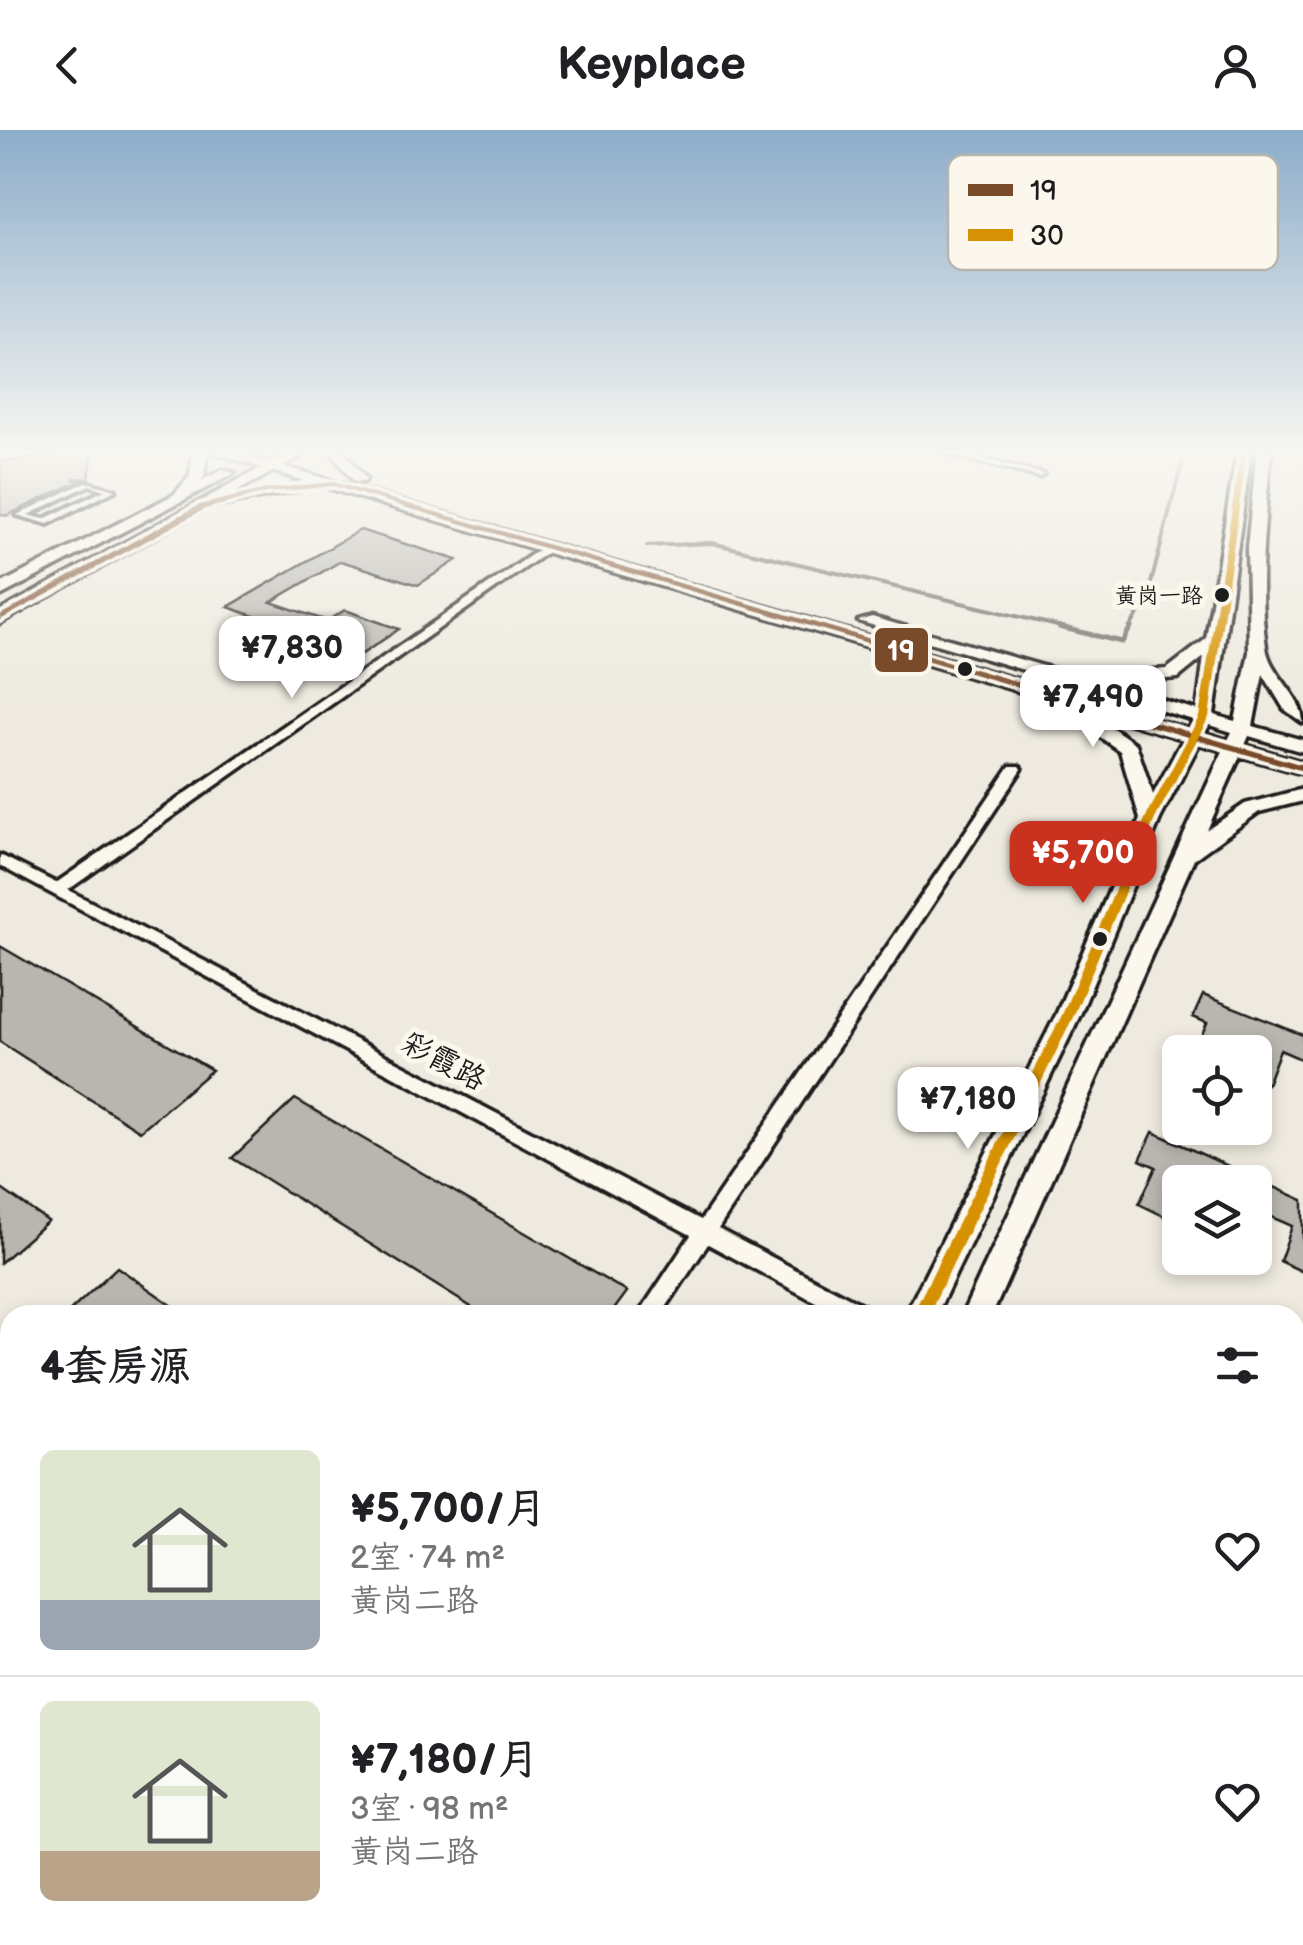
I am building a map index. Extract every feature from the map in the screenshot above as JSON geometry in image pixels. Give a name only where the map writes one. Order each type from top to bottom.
[{"type":"main road","points":[[0,591],[106,536]]},
{"type":"main road","points":[[0,618],[150,536]]},
{"type":"main road","points":[[518,536],[1029,687],[1200,726]]},
{"type":"main road","points":[[562,536],[1052,674],[1238,738],[1303,768]]},
{"type":"main road","points":[[925,1305],[1068,1014],[1150,818],[1200,726],[1212,693],[1214,642],[1231,536]]},
{"type":"main road","points":[[980,1305],[1238,738],[1258,652],[1256,536]]},
{"type":"main road","points":[[1052,674],[1155,678],[1172,674],[1214,642]]},
{"type":"main road","points":[[1258,652],[1290,705],[1303,716]]},
{"type":"main road","points":[[994,676],[1006,660]]},
{"type":"main road","points":[[1029,687],[1097,722],[1129,748],[1150,818]]},
{"type":"main road","points":[[1238,738],[1303,746]]},
{"type":"main road","points":[[1182,857],[1252,808],[1303,796]]},
{"type":"street","points":[[57,890],[551,546]]},
{"type":"street","points":[[656,1305],[1015,769]]},
{"type":"street","name":"彩霞路","points":[[0,860],[842,1305]]},
{"type":"building","points":[[350,536],[378,536],[457,560],[418,585],[341,561],[271,602],[327,621],[345,610],[399,629],[362,654],[228,607]]},
{"type":"building","points":[[0,946],[212,1070],[140,1131],[0,1042]]},
{"type":"building","points":[[1203,995],[1303,1035],[1303,1060],[1280,1050],[1272,1071],[1272,1035],[1202,1035],[1207,1023],[1193,1017]]},
{"type":"building","points":[[295,1099],[627,1292],[617,1305],[468,1305],[232,1158]]},
{"type":"building","points":[[1153,1132],[1162,1136],[1162,1145],[1182,1145],[1226,1165],[1162,1165],[1162,1215],[1139,1204],[1156,1167],[1140,1160]]},
{"type":"building","points":[[1272,1186],[1303,1200],[1303,1272],[1280,1261],[1292,1226],[1272,1217]]},
{"type":"building","points":[[0,1188],[48,1221],[0,1263]]},
{"type":"building","points":[[117,1267],[172,1305],[77,1305]]},
{"type":"waterway","points":[[1129,629],[1147,599],[1163,536]]},
{"type":"waterway","points":[[647,546],[712,543],[1070,629]]},
{"type":"waterway","points":[[1059,627],[1122,642],[1131,627]]},
{"type":"transit line","name":"19","points":[[0,618],[150,536]]},
{"type":"transit line","name":"19","points":[[510,536],[1303,768]]},
{"type":"transit line","name":"30","points":[[925,1305],[1068,1015],[1150,819],[1204,717],[1231,536]]},
{"type":"place","name":"黄岗一路","points":[[1222,595]]}]
